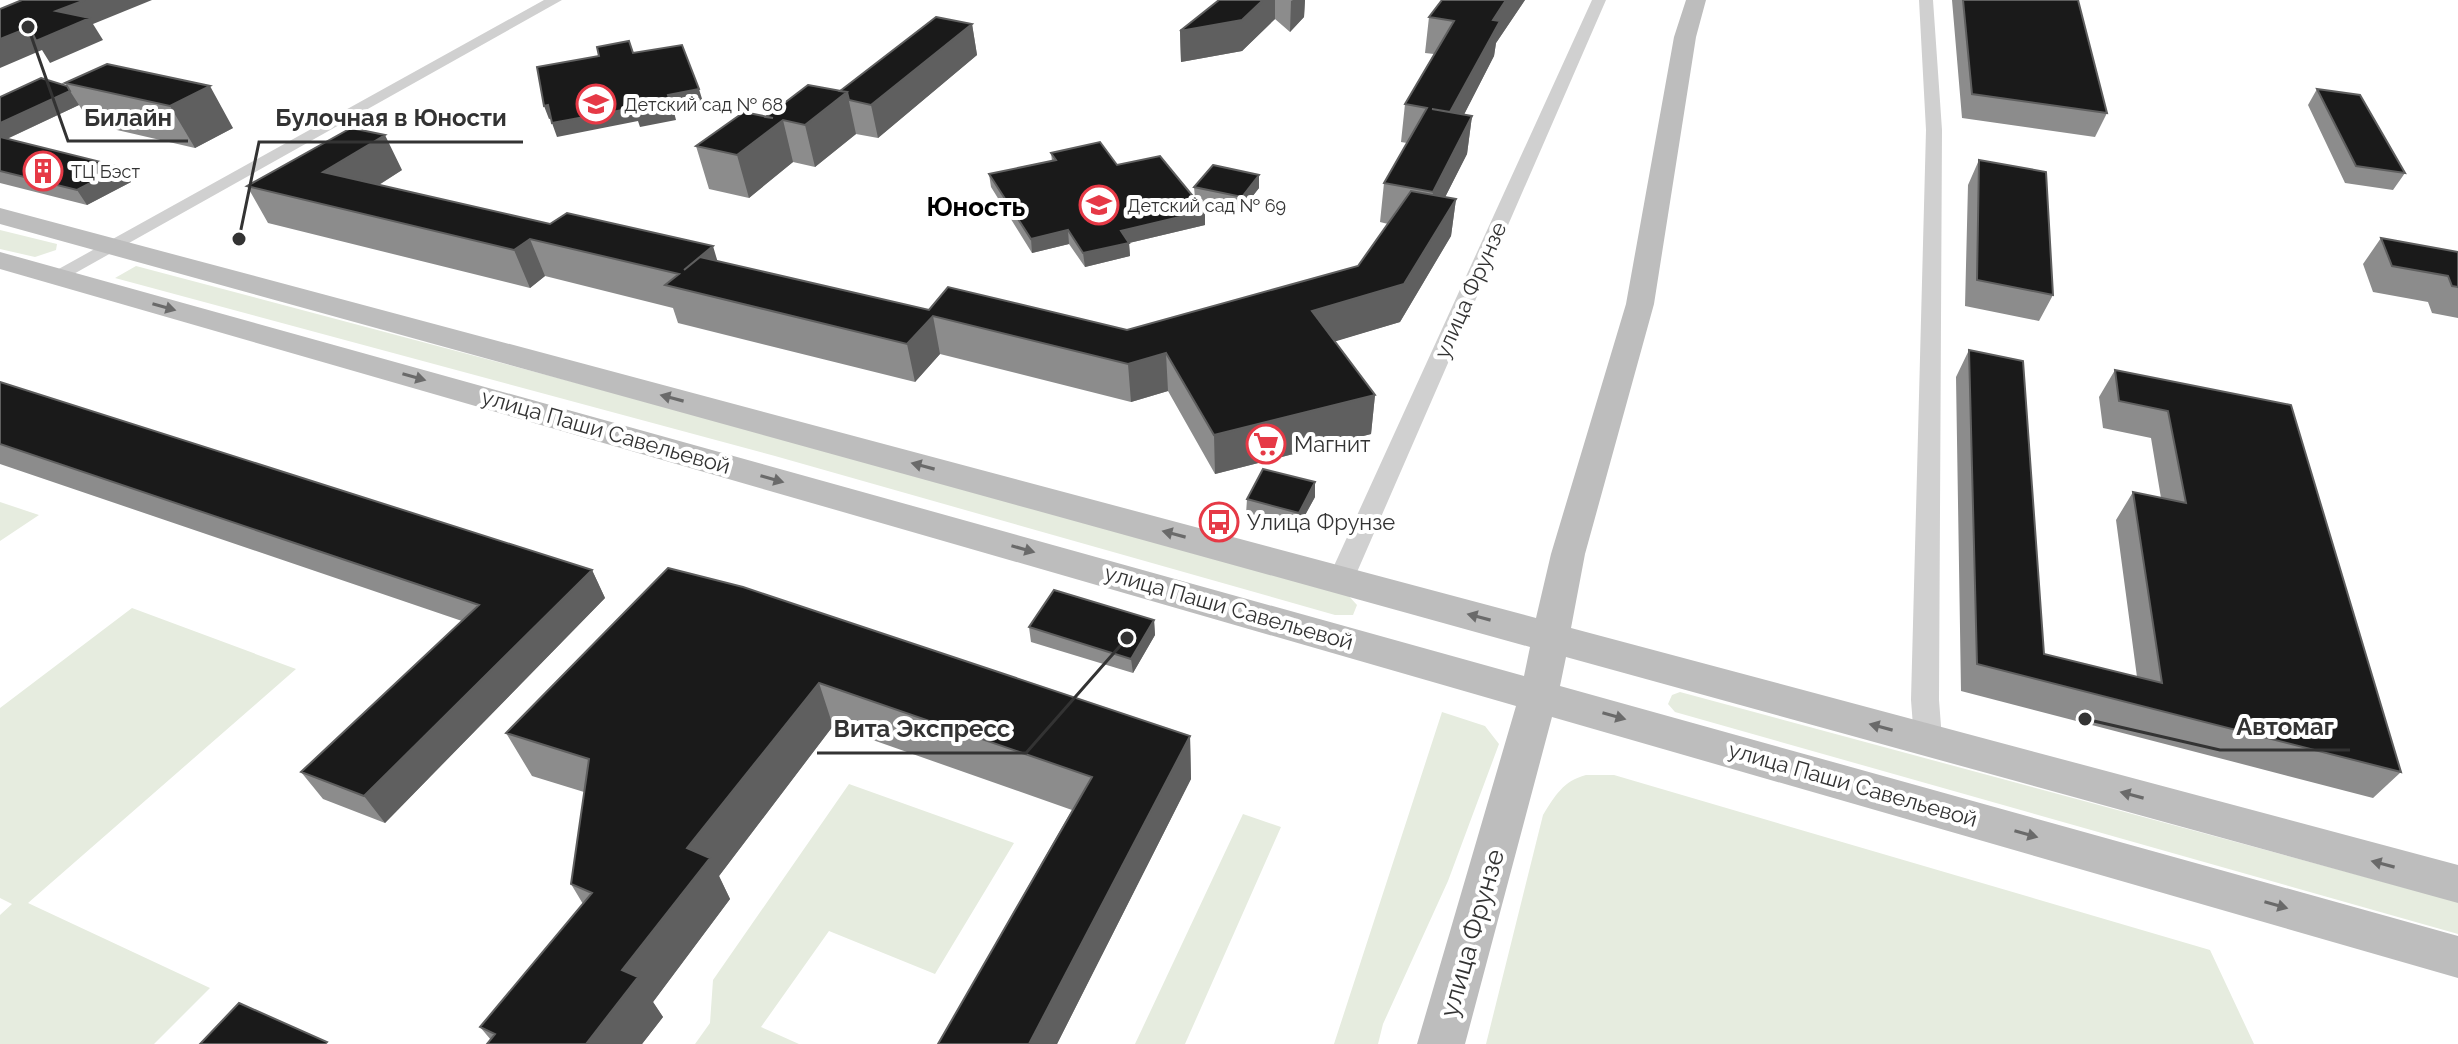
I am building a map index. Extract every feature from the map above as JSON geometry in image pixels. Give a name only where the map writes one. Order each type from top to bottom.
[{"type":"main road","name":"улица Фрунзе","points":[[1441,1044],[1539,695],[1554,637],[1568,554],[1640,304],[1685,37],[1696,0]]},
{"type":"main road","points":[[0,216],[2458,884]]},
{"type":"main road","name":"улица Паши Савельевой","points":[[0,260],[2458,957]]},
{"type":"street","points":[[56,276],[555,0]]},
{"type":"street","name":"улица Фрунзе","points":[[1341,579],[1599,0]]},
{"type":"street","points":[[1926,0],[1934,130],[1925,700],[1928,739]]},
{"type":"shaded area","points":[[0,230],[57,244],[56,250],[35,257],[0,249]]},
{"type":"shaded area","points":[[136,266],[788,439],[1347,594],[1357,605],[1353,615],[1335,615],[775,456],[115,278]]},
{"type":"shaded area","points":[[0,502],[39,515],[0,541]]},
{"type":"shaded area","points":[[132,608],[296,669],[28,903],[210,988],[154,1044],[0,1044],[0,915],[12,904],[0,898],[0,708]]},
{"type":"shaded area","points":[[1680,692],[2458,902],[2458,934],[1675,712],[1668,704],[1672,695]]},
{"type":"shaded area","points":[[1442,712],[1485,726],[1499,744],[1448,881],[1383,1024],[1378,1044],[1334,1044]]},
{"type":"shaded area","points":[[1586,775],[1614,775],[2210,950],[2254,1044],[1486,1044],[1543,815],[1565,785]]},
{"type":"shaded area","points":[[849,784],[1014,843],[935,974],[829,931],[761,1027],[799,1044],[695,1044],[710,1023],[713,980]]},
{"type":"shaded area","points":[[1243,814],[1281,827],[1185,1044],[1135,1044]]},
{"type":"building","points":[[22,0],[85,0],[56,11],[90,18],[36,41],[30,27],[0,39],[0,9]]},
{"type":"building","points":[[1219,0],[1263,0],[1242,20],[1180,31]]},
{"type":"building","points":[[1442,0],[1506,0],[1493,20],[1500,21],[1450,112],[1432,109],[1472,116],[1433,192],[1384,183],[1427,108],[1405,104],[1454,21],[1429,17]]},
{"type":"building","points":[[1963,0],[2078,0],[2107,113],[1972,94]]},
{"type":"building","points":[[936,17],[972,24],[871,105],[849,100],[847,92],[840,91]]},
{"type":"building","points":[[629,41],[633,53],[682,45],[699,89],[668,95],[672,107],[636,114],[634,108],[552,123],[548,105],[544,106],[537,67],[599,56],[597,47]]},
{"type":"building","points":[[107,64],[210,86],[170,106],[65,83]]},
{"type":"building","points":[[41,78],[67,86],[70,91],[0,123],[0,97]]},
{"type":"building","points":[[808,85],[847,92],[805,125],[783,120],[737,155],[696,146],[744,112],[766,117]]},
{"type":"building","points":[[2317,89],[2360,95],[2405,173],[2356,166]]},
{"type":"building","points":[[351,128],[385,135],[323,172],[550,224],[567,213],[713,246],[684,270],[700,257],[929,310],[948,287],[1127,330],[1358,266],[1411,191],[1456,199],[1404,284],[1312,311],[1375,395],[1214,435],[1166,353],[1128,364],[933,316],[907,344],[665,285],[679,274],[530,239],[514,250],[247,186]]},
{"type":"building","points":[[0,137],[121,167],[77,190],[0,171]]},
{"type":"building","points":[[1100,142],[1117,165],[1160,156],[1205,211],[1121,231],[1129,243],[1083,253],[1068,230],[1031,239],[989,174],[1056,160],[1051,153]]},
{"type":"building","points":[[1979,160],[2046,172],[2053,295],[1977,280]]},
{"type":"building","points":[[1213,165],[1259,175],[1242,197],[1194,187]]},
{"type":"building","points":[[2381,238],[2458,252],[2458,287],[2452,286],[2448,276],[2392,266]]},
{"type":"building","points":[[1969,350],[2023,361],[2044,654],[2162,683],[2133,492],[2186,503],[2168,411],[2119,401],[2115,370],[2291,405],[2401,772],[1977,664]]},
{"type":"building","points":[[0,382],[592,570],[364,796],[301,772],[479,605],[0,444]]},
{"type":"building","points":[[1263,469],[1315,482],[1299,513],[1247,499]]},
{"type":"building","points":[[668,568],[743,587],[1190,736],[1029,1044],[938,1044],[1092,777],[819,683],[687,848],[710,858],[622,970],[638,977],[586,1044],[487,1044],[495,1034],[480,1027],[592,893],[571,884],[589,759],[506,733]]},
{"type":"building","points":[[1054,590],[1154,620],[1131,659],[1029,627]]},
{"type":"building","points":[[239,1003],[327,1042],[200,1044]]},
{"type":"place","name":"Билайн","points":[[28,27]]},
{"type":"place","name":"Детский сад № 68","points":[[596,104]]},
{"type":"place","name":"ТЦ Бэст","points":[[43,171]]},
{"type":"place","name":"Детский сад № 69","points":[[1099,205]]},
{"type":"place","name":"Булочная в Юности","points":[[239,239]]},
{"type":"place","name":"Магнит","points":[[1266,444]]},
{"type":"place","name":"Улица Фрунзе","points":[[1219,522]]},
{"type":"place","name":"Вита Экспресс","points":[[1127,638]]},
{"type":"place","name":"Автомаг","points":[[2085,719]]},
{"type":"district","name":"Юность","points":[[976,207]]}]
